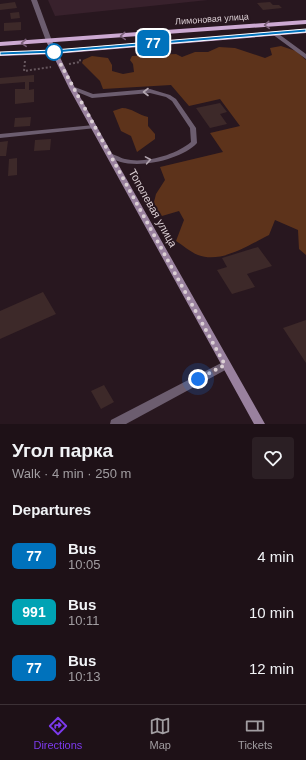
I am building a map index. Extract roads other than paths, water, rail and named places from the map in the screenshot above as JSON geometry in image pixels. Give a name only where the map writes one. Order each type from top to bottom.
[{"type":"highway","name":"Лимоновая улица","points":[[0,44],[306,22]]},
{"type":"highway","name":"Лимоновая улица","points":[[0,54],[54,52],[306,31]]},
{"type":"main road","name":"Тополевая улица","points":[[49,41],[72,88],[225,365],[260,424]]},
{"type":"street","name":"Тополевая улица","points":[[34,0],[49,41]]},
{"type":"street","points":[[274,33],[306,57]]},
{"type":"street","points":[[0,136],[94,127]]},
{"type":"street","points":[[115,424],[225,365]]},
{"type":"lane","points":[[72,88],[92,96],[150,91],[161,93],[174,100],[193,128],[194,144],[188,150],[132,162],[122,161],[110,156]]}]
